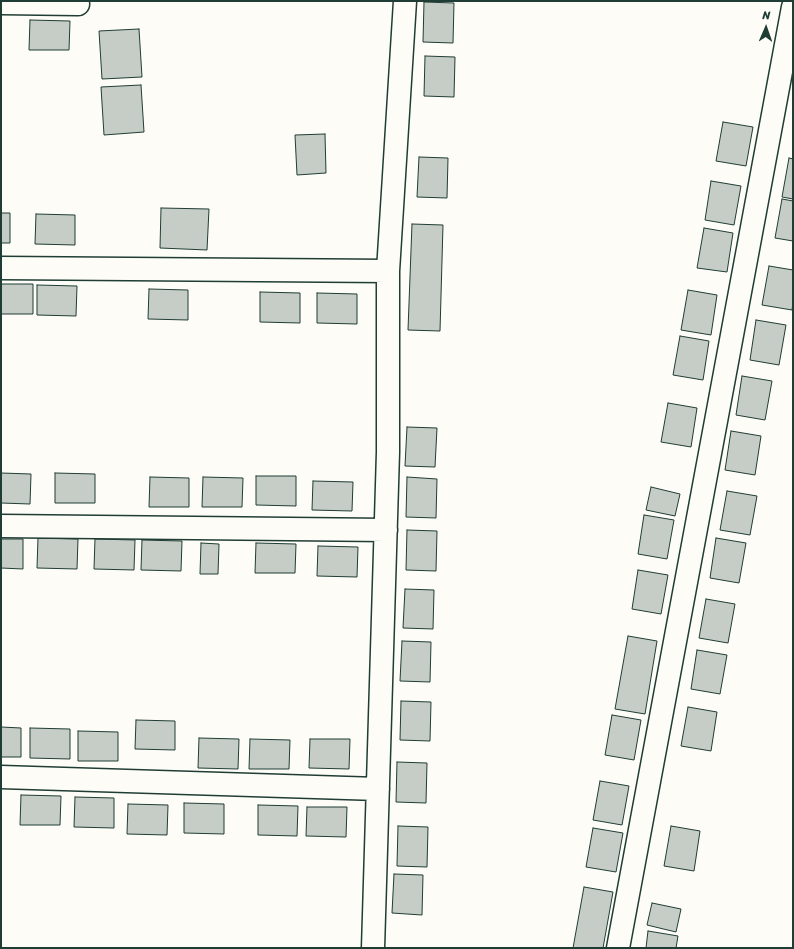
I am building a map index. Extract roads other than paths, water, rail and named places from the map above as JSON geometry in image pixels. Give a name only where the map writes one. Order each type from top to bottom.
[{"type":"street","points":[[373,948],[388,452],[388,271],[405,1]]},
{"type":"street","points":[[1,3],[78,4]]},
{"type":"street","points":[[618,948],[793,6]]},
{"type":"street","points":[[1,268],[388,271]]},
{"type":"street","points":[[1,526],[386,530]]},
{"type":"street","points":[[1,777],[378,789]]}]
